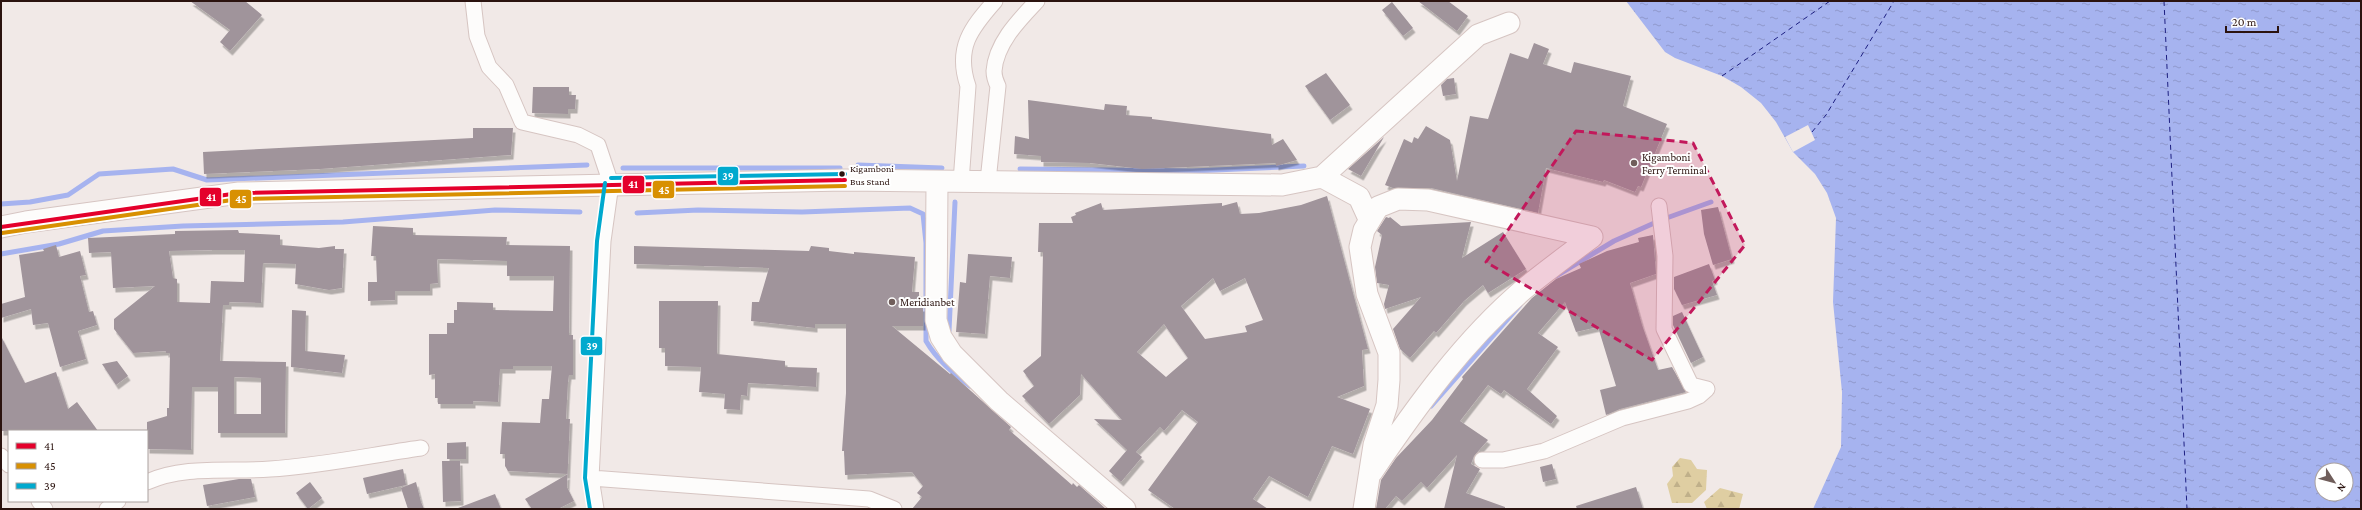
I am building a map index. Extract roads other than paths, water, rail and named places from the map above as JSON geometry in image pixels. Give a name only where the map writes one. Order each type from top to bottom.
[{"type":"main road","points":[[1,227],[26,222],[240,193],[845,180],[937,183],[988,181],[1282,185],[1322,177],[1478,34],[1509,23]]},
{"type":"main road","points":[[1322,177],[1359,197],[1369,219]]},
{"type":"main road","points":[[937,183],[936,320],[948,349],[999,401],[1125,509]]},
{"type":"main road","points":[[1364,509],[1367,479],[1374,445],[1387,406],[1389,380],[1389,353],[1367,294],[1360,247],[1369,219],[1378,207],[1387,202],[1398,199],[1428,200],[1592,237],[1523,290],[1476,338],[1406,422],[1367,479]]},
{"type":"street","points":[[473,1],[477,36],[489,67],[506,85],[522,122],[578,135],[598,145],[611,184],[603,241],[591,478],[596,509]]},
{"type":"street","points":[[961,182],[968,86],[964,72],[966,39],[976,22],[995,1]]},
{"type":"street","points":[[988,181],[998,86],[994,72],[999,53],[1013,26],[1037,1]]},
{"type":"street","points":[[1482,460],[1503,460],[1544,452],[1622,418],[1688,401],[1699,396],[1707,389],[1691,385],[1664,329],[1665,256],[1659,206]]},
{"type":"street","points":[[148,482],[160,476],[188,472],[271,469],[421,448]]},
{"type":"street","points":[[1,456],[8,464]]},
{"type":"street","points":[[591,478],[869,499],[894,509]]},
{"type":"street","points":[[107,509],[117,502]]},
{"type":"water","points":[[1626,1],[2361,1],[2361,509],[1813,509],[1841,447],[1842,392],[1833,302],[1836,218],[1827,193],[1815,174],[1793,152],[1776,122],[1761,103],[1741,87],[1722,76],[1675,58],[1665,52]]},
{"type":"waterway","points":[[1,204],[30,202],[68,195],[99,174],[173,169],[207,180],[587,165]]},
{"type":"waterway","points":[[858,165],[942,168]]},
{"type":"waterway","points":[[1020,169],[1192,171],[1304,166]]},
{"type":"waterway","points":[[623,168],[840,168]]},
{"type":"waterway","points":[[949,331],[955,202]]},
{"type":"waterway","points":[[1556,276],[1614,241],[1661,220],[1711,202]]},
{"type":"waterway","points":[[637,213],[698,210],[802,212],[910,208],[923,214],[926,243],[926,341],[940,360],[970,386]]},
{"type":"waterway","points":[[1,254],[59,244],[103,231],[183,226],[343,222],[495,210],[580,212]]},
{"type":"waterway","points":[[1431,406],[1520,305]]},
{"type":"place","name":"Kigamboni Ferry Terminal","points":[[1634,163]]},
{"type":"place","name":"Kigamboni Bus Stand","points":[[842,174]]},
{"type":"place","name":"Meridianbet","points":[[892,302]]}]
